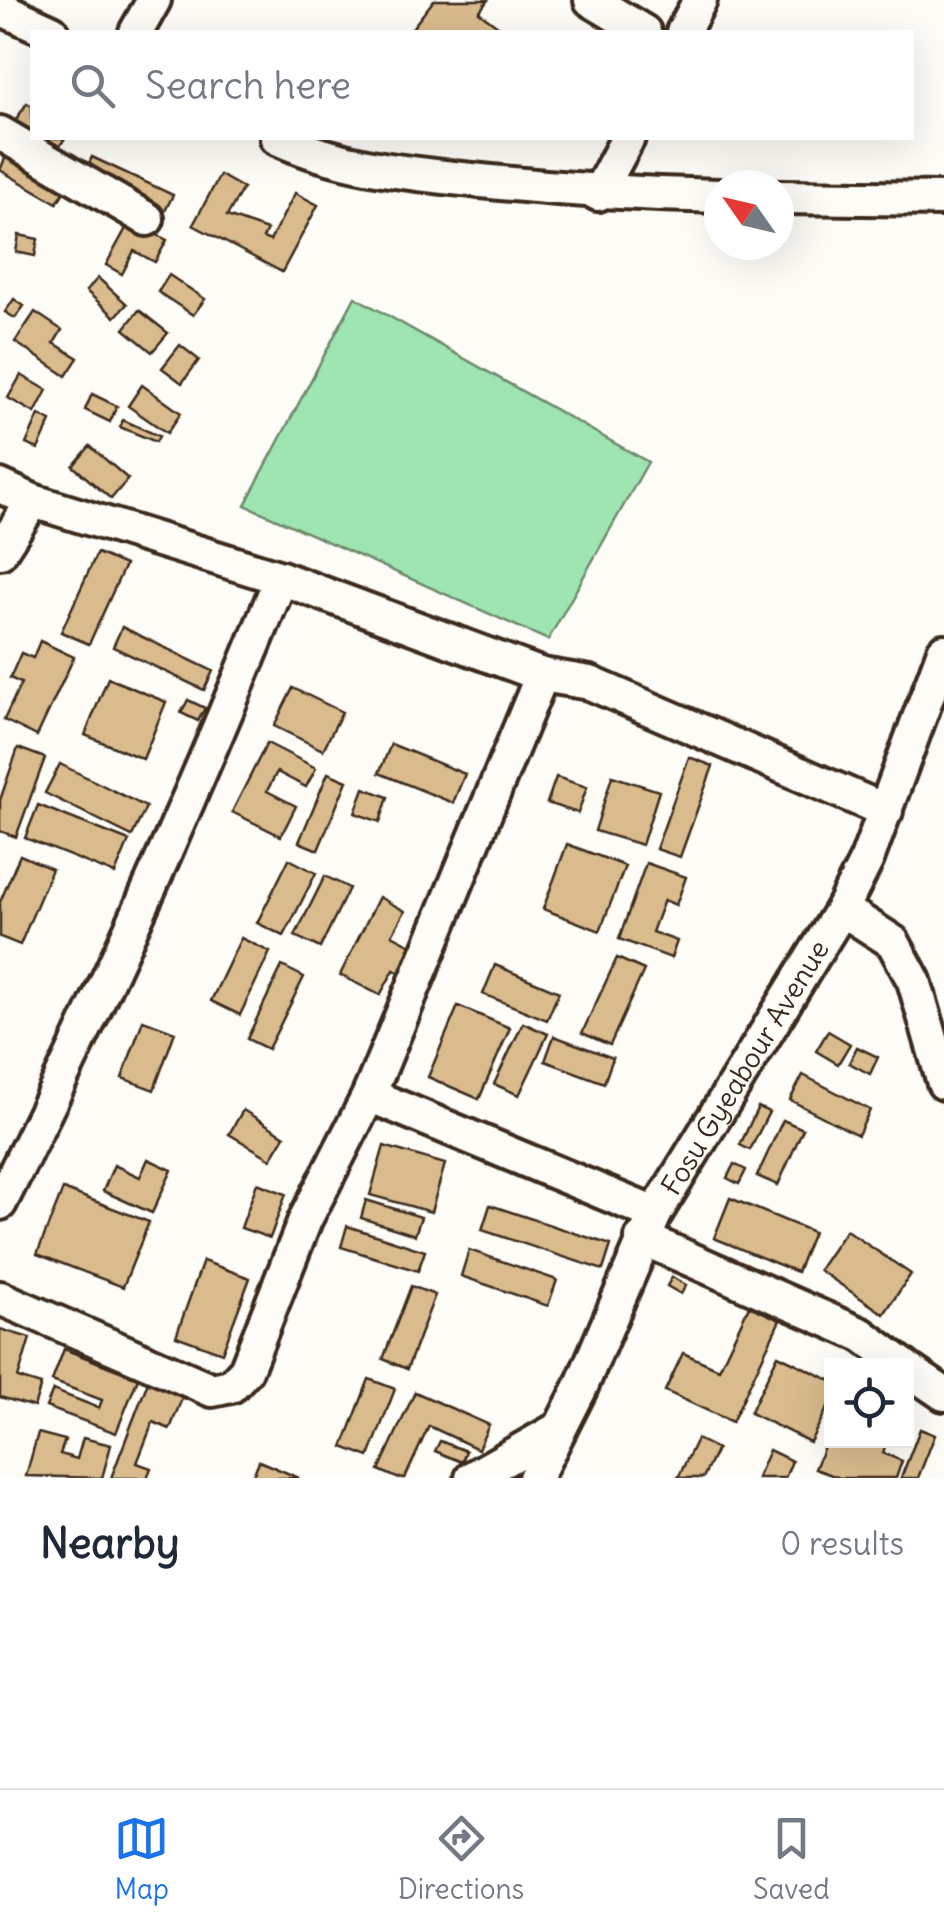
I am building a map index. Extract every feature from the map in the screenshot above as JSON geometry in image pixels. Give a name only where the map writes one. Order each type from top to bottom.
[{"type":"street","points":[[137,30],[154,0]]},
{"type":"street","points":[[591,0],[641,30]]},
{"type":"street","points":[[684,30],[700,0]]},
{"type":"street","points":[[0,8],[48,30]]},
{"type":"street","points":[[0,133],[147,219]]},
{"type":"street","points":[[282,140],[320,157],[364,167],[598,194],[704,196]]},
{"type":"street","points":[[598,194],[627,140]]},
{"type":"street","points":[[794,196],[944,199]]},
{"type":"street","points":[[0,486],[32,501],[281,578],[542,676],[590,684],[886,811]]},
{"type":"street","points":[[0,552],[32,501]]},
{"type":"street","points":[[0,1203],[77,1051],[198,782],[281,578]]},
{"type":"street","name":"Fosu Gyeabour Avenue","points":[[534,1478],[560,1428],[648,1226],[842,909],[886,811],[944,651]]},
{"type":"street","points":[[0,1298],[212,1390],[231,1386],[246,1370],[305,1220],[369,1096],[542,676]]},
{"type":"street","points":[[842,909],[894,942],[914,981],[944,1083]]},
{"type":"street","points":[[369,1096],[648,1226],[862,1336],[894,1358]]},
{"type":"street","points":[[914,1372],[944,1394]]},
{"type":"street","points":[[472,1478],[560,1428]]},
{"type":"green space","points":[[355,297],[648,462],[548,640],[245,505]]},
{"type":"building","points":[[434,0],[488,0],[479,12],[499,27],[417,30],[413,27]]},
{"type":"building","points":[[27,103],[30,140],[64,140],[55,154],[8,132]]},
{"type":"building","points":[[10,147],[70,182],[57,203],[0,170]]},
{"type":"building","points":[[92,157],[173,195],[163,215],[83,177]]},
{"type":"building","points":[[220,175],[243,188],[227,216],[267,230],[263,238],[270,241],[295,193],[318,205],[282,272],[193,225]]},
{"type":"building","points":[[130,221],[167,240],[155,262],[134,251],[122,274],[106,265]]},
{"type":"building","points":[[19,235],[38,239],[35,256],[16,252]]},
{"type":"building","points":[[169,275],[205,299],[193,315],[158,292]]},
{"type":"building","points":[[98,278],[127,304],[115,317],[86,291]]},
{"type":"building","points":[[14,299],[24,306],[15,318],[5,312]]},
{"type":"building","points":[[139,310],[168,333],[152,352],[124,329]]},
{"type":"building","points":[[35,312],[62,330],[54,343],[78,358],[66,376],[15,342]]},
{"type":"building","points":[[180,345],[199,360],[182,383],[162,368]]},
{"type":"building","points":[[21,375],[47,390],[35,413],[8,398]]},
{"type":"building","points":[[142,385],[181,413],[167,433],[128,406]]},
{"type":"building","points":[[92,394],[117,406],[110,422],[85,410]]},
{"type":"building","points":[[39,415],[51,421],[38,449],[26,444]]},
{"type":"building","points":[[123,420],[159,436],[156,442],[120,427]]},
{"type":"building","points":[[90,446],[128,479],[111,499],[73,466]]},
{"type":"building","points":[[97,553],[125,565],[89,644],[61,632]]},
{"type":"building","points":[[122,627],[213,671],[204,690],[113,647]]},
{"type":"building","points":[[40,641],[74,657],[37,736],[4,720],[21,683],[10,678],[21,653],[33,658]]},
{"type":"building","points":[[108,678],[166,702],[143,759],[85,735]]},
{"type":"building","points":[[293,688],[342,712],[323,750],[274,726]]},
{"type":"building","points":[[188,700],[205,708],[198,721],[181,713]]},
{"type":"building","points":[[267,743],[316,768],[306,787],[277,772],[267,791],[296,806],[281,836],[232,812]]},
{"type":"building","points":[[391,744],[465,774],[453,803],[379,773]]},
{"type":"building","points":[[18,748],[45,758],[16,837],[0,831],[0,800]]},
{"type":"building","points":[[689,757],[713,766],[680,857],[656,849]]},
{"type":"building","points":[[60,764],[146,807],[132,836],[45,793]]},
{"type":"building","points":[[328,773],[347,781],[318,850],[299,842]]},
{"type":"building","points":[[612,776],[659,791],[642,845],[595,831]]},
{"type":"building","points":[[556,777],[587,787],[578,813],[547,803]]},
{"type":"building","points":[[364,788],[388,797],[380,822],[355,813]]},
{"type":"building","points":[[38,805],[129,841],[115,874],[25,838]]},
{"type":"building","points":[[567,844],[625,866],[600,931],[543,909]]},
{"type":"building","points":[[20,855],[52,869],[20,945],[0,937],[0,902]]},
{"type":"building","points":[[289,859],[316,873],[284,936],[257,923]]},
{"type":"building","points":[[646,863],[686,877],[676,905],[664,900],[652,932],[677,941],[671,958],[619,939]]},
{"type":"building","points":[[325,876],[349,888],[320,948],[295,936]]},
{"type":"building","points":[[379,897],[405,911],[392,935],[417,948],[404,975],[394,970],[380,995],[340,975]]},
{"type":"building","points":[[241,938],[270,952],[240,1015],[211,1001]]},
{"type":"building","points":[[617,958],[644,970],[610,1045],[582,1033]]},
{"type":"building","points":[[495,965],[559,992],[547,1020],[483,994]]},
{"type":"building","points":[[282,966],[304,977],[268,1049],[247,1039]]},
{"type":"building","points":[[458,1006],[510,1028],[479,1099],[428,1077]]},
{"type":"building","points":[[143,1020],[175,1032],[154,1090],[122,1078]]},
{"type":"building","points":[[523,1023],[548,1034],[519,1095],[494,1084]]},
{"type":"building","points":[[828,1031],[850,1044],[838,1064],[816,1051]]},
{"type":"building","points":[[554,1036],[613,1058],[604,1083],[545,1061]]},
{"type":"building","points":[[857,1047],[878,1057],[870,1074],[849,1063]]},
{"type":"building","points":[[803,1075],[870,1110],[858,1135],[790,1100]]},
{"type":"building","points":[[758,1107],[769,1112],[750,1150],[740,1145]]},
{"type":"building","points":[[243,1110],[285,1136],[271,1159],[229,1134]]},
{"type":"building","points":[[783,1120],[803,1129],[778,1185],[757,1176]]},
{"type":"building","points":[[384,1146],[445,1164],[431,1212],[370,1195]]},
{"type":"building","points":[[148,1159],[172,1170],[152,1213],[103,1191],[114,1165],[140,1177]]},
{"type":"building","points":[[734,1164],[746,1170],[739,1184],[727,1178]]},
{"type":"building","points":[[257,1183],[286,1194],[270,1238],[241,1228]]},
{"type":"building","points":[[63,1189],[149,1222],[123,1287],[37,1254]]},
{"type":"building","points":[[730,1198],[813,1232],[797,1272],[714,1238]]},
{"type":"building","points":[[366,1200],[421,1217],[415,1235],[361,1218]]},
{"type":"building","points":[[490,1205],[611,1245],[603,1270],[482,1230]]},
{"type":"building","points":[[347,1226],[425,1251],[418,1271],[341,1247]]},
{"type":"building","points":[[846,1230],[911,1274],[884,1314],[819,1270]]},
{"type":"building","points":[[469,1250],[557,1280],[548,1306],[461,1276]]},
{"type":"building","points":[[203,1261],[250,1278],[222,1353],[176,1336]]},
{"type":"building","points":[[672,1277],[686,1285],[681,1294],[667,1286]]},
{"type":"building","points":[[411,1286],[435,1295],[407,1369],[383,1359]]},
{"type":"building","points":[[749,1306],[780,1320],[732,1422],[665,1391],[683,1353],[719,1369]]},
{"type":"building","points":[[0,1329],[30,1338],[18,1378],[41,1385],[34,1407],[0,1397]]},
{"type":"building","points":[[64,1349],[138,1378],[116,1433],[46,1407],[53,1390],[99,1408],[102,1400],[52,1381]]},
{"type":"building","points":[[778,1355],[824,1377],[824,1415],[810,1442],[750,1413]]},
{"type":"building","points":[[149,1379],[184,1393],[170,1429],[153,1422],[137,1463],[151,1468],[147,1478],[111,1478]]},
{"type":"building","points":[[369,1379],[395,1389],[369,1457],[343,1447]]},
{"type":"building","points":[[415,1392],[489,1425],[478,1449],[429,1426],[405,1478],[397,1478],[379,1470]]},
{"type":"building","points":[[920,1429],[935,1435],[918,1478],[901,1478],[914,1448]]},
{"type":"building","points":[[38,1433],[65,1440],[60,1454],[77,1459],[83,1438],[111,1445],[102,1478],[26,1476]]},
{"type":"building","points":[[697,1439],[717,1449],[703,1478],[678,1478]]},
{"type":"building","points":[[440,1441],[466,1451],[462,1462],[435,1451]]},
{"type":"building","points":[[824,1446],[885,1448],[883,1453],[902,1461],[896,1478],[840,1478],[815,1469]]},
{"type":"building","points":[[769,1450],[792,1461],[785,1478],[757,1478]]},
{"type":"building","points":[[259,1461],[299,1478],[252,1478]]}]
